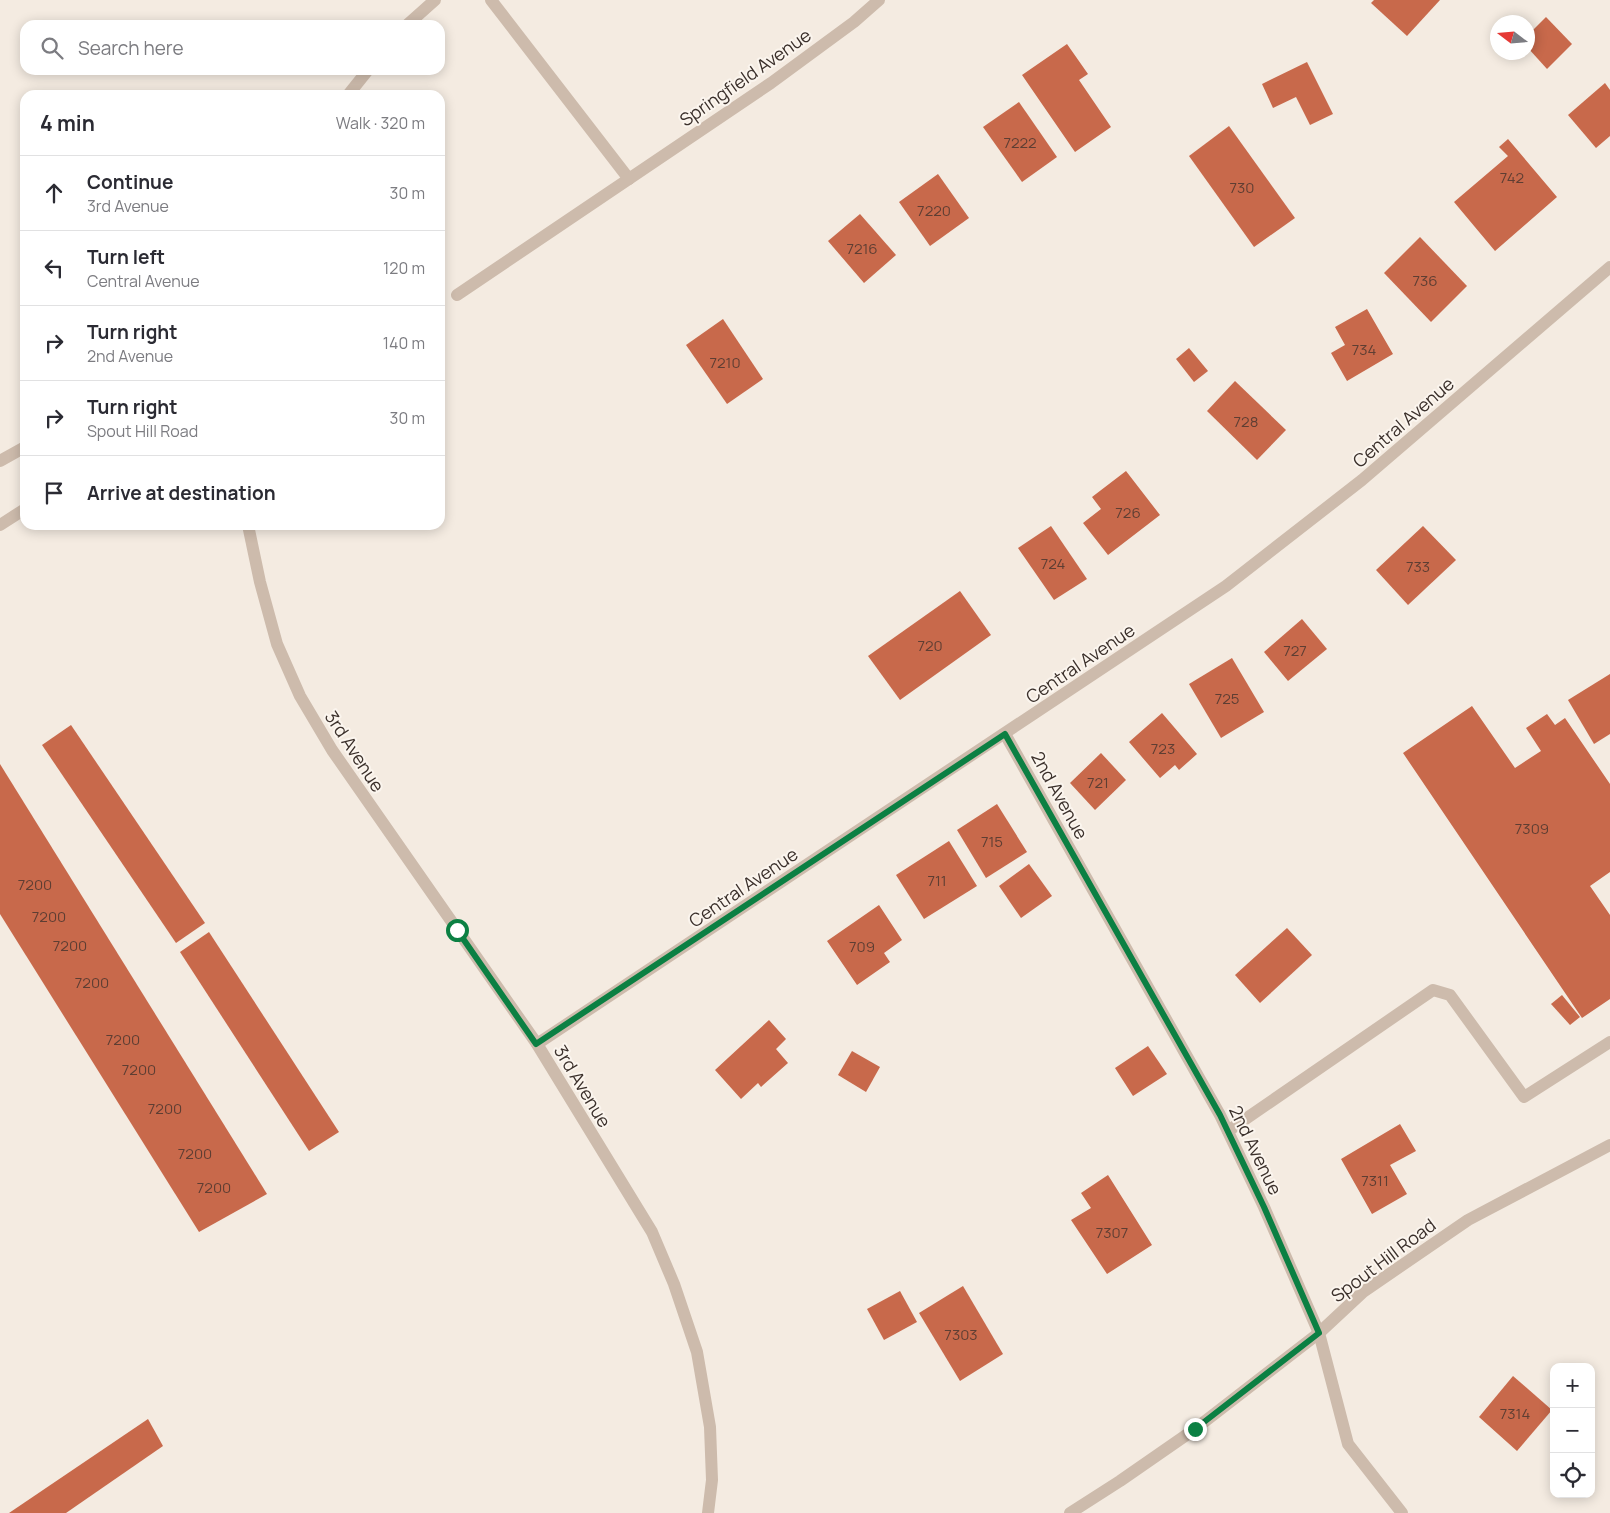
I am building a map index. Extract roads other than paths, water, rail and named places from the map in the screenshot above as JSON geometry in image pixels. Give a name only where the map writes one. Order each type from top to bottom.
[{"type":"street","points":[[413,20],[435,0]]},
{"type":"street","points":[[491,0],[629,179]]},
{"type":"street","name":"Springfield Avenue","points":[[457,295],[771,83],[854,22],[879,0]]},
{"type":"street","points":[[352,90],[364,75]]},
{"type":"street","name":"Central Avenue","points":[[536,1044],[1226,586],[1362,480],[1610,267]]},
{"type":"street","points":[[0,461],[20,450]]},
{"type":"street","points":[[0,525],[20,512]]},
{"type":"street","name":"3rd Avenue","points":[[249,530],[260,582],[277,644],[300,696],[332,750],[536,1044],[652,1232],[674,1284],[697,1352],[710,1427],[712,1480],[708,1513]]},
{"type":"street","name":"2nd Avenue","points":[[1005,734],[1228,1130],[1319,1333],[1348,1444],[1402,1513]]},
{"type":"street","points":[[1228,1130],[1433,990],[1450,996],[1524,1098],[1610,1042]]},
{"type":"street","name":"Spout Hill Road","points":[[1070,1513],[1195,1429],[1319,1333],[1363,1292],[1468,1220],[1610,1145]]}]
